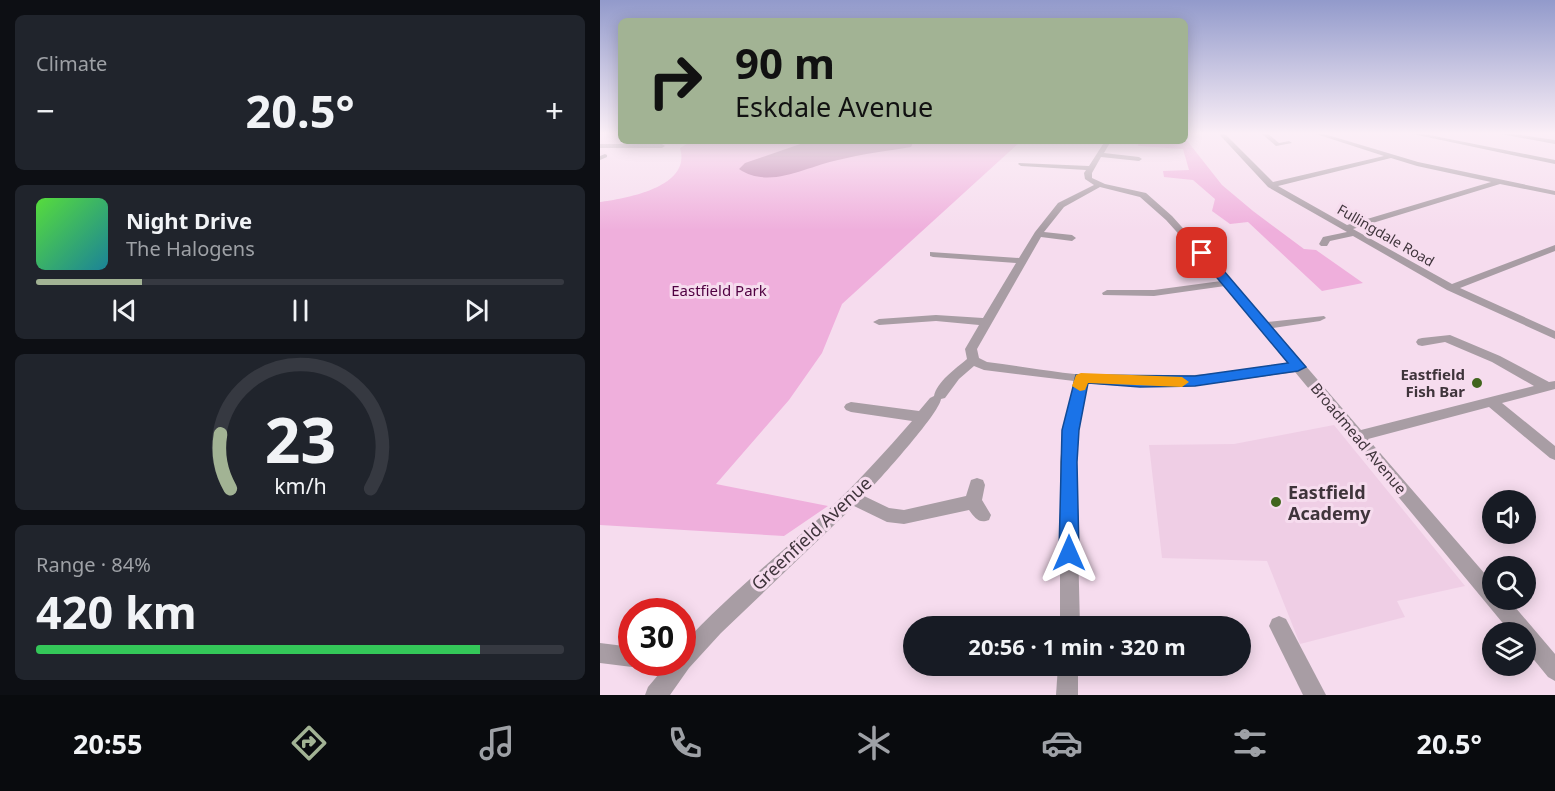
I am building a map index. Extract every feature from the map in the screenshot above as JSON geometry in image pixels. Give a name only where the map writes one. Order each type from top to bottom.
[{"type":"street","points":[[1046,165],[1091,168]]},
{"type":"street","points":[[1093,165],[1087,176],[1099,185],[1061,205],[1038,234],[971,349],[973,360],[984,366],[1081,378],[1179,382],[1298,367]]},
{"type":"street","name":"Fullingdale Road","points":[[1252,165],[1270,185],[1451,288],[1555,335]]},
{"type":"street","points":[[1270,185],[1355,165]]},
{"type":"street","points":[[1427,165],[1555,193]]},
{"type":"street","points":[[1324,244],[1326,239],[1350,230],[1498,182]]},
{"type":"street","name":"Broadmead Avenue","points":[[1099,185],[1140,193],[1150,200],[1228,283],[1482,584]]},
{"type":"street","points":[[1038,234],[1072,238]]},
{"type":"street","points":[[1451,288],[1555,248]]},
{"type":"street","points":[[933,254],[1021,261]]},
{"type":"street","points":[[1107,293],[1154,293],[1228,283]]},
{"type":"street","points":[[879,322],[936,318],[987,322]]},
{"type":"street","points":[[1264,326],[1320,318]]},
{"type":"street","points":[[1422,342],[1446,338],[1497,358],[1551,386]]},
{"type":"street","name":"Greenfield Avenue","points":[[696,646],[728,611],[851,497],[923,417],[954,376],[973,360]]},
{"type":"street","points":[[1070,616],[1068,462],[1071,430],[1081,378]]},
{"type":"street","points":[[1358,436],[1493,403],[1551,386]]},
{"type":"street","points":[[1493,403],[1555,454]]},
{"type":"street","points":[[851,407],[923,417]]},
{"type":"street","points":[[851,497],[887,515],[904,517],[978,509],[977,485]]},
{"type":"street","points":[[1505,610],[1515,622]]},
{"type":"street","points":[[1279,626],[1315,695]]},
{"type":"street","points":[[1536,647],[1555,670]]},
{"type":"street","points":[[600,653],[618,655]]},
{"type":"street","name":"Greenfield Avenue","points":[[657,695],[671,676]]},
{"type":"street","points":[[1067,695],[1068,676]]},
{"type":"shaded area","points":[[743,165],[818,165],[776,177],[751,175],[739,169]]},
{"type":"shaded area","name":"Eastfield Academy","points":[[1334,425],[1465,586],[1397,601],[1405,617],[1300,644],[1267,561],[1162,558],[1149,445],[1234,444]]},
{"type":"green space","name":"Eastfield Park","points":[[679,165],[994,165],[842,304],[822,353],[789,400],[716,484],[828,506],[784,536],[600,525],[600,202],[655,188],[676,172]]},
{"type":"green space","points":[[1188,165],[1207,165],[1222,185],[1253,211],[1304,249],[1316,250],[1363,283],[1322,291],[1248,222],[1230,224],[1212,211],[1215,199],[1193,180],[1164,177],[1163,171],[1189,170]]},
{"type":"slow traffic","points":[[1080,386],[1081,378],[1108,381],[1182,382]]},
{"type":"place","name":"Eastfield Fish Bar","points":[[1477,383]]},
{"type":"place","name":"Eastfield Academy","points":[[1276,502]]},
{"type":"route","points":[[1069,553],[1068,462],[1071,430],[1081,378],[1140,382],[1195,381],[1298,367],[1202,253]]}]
